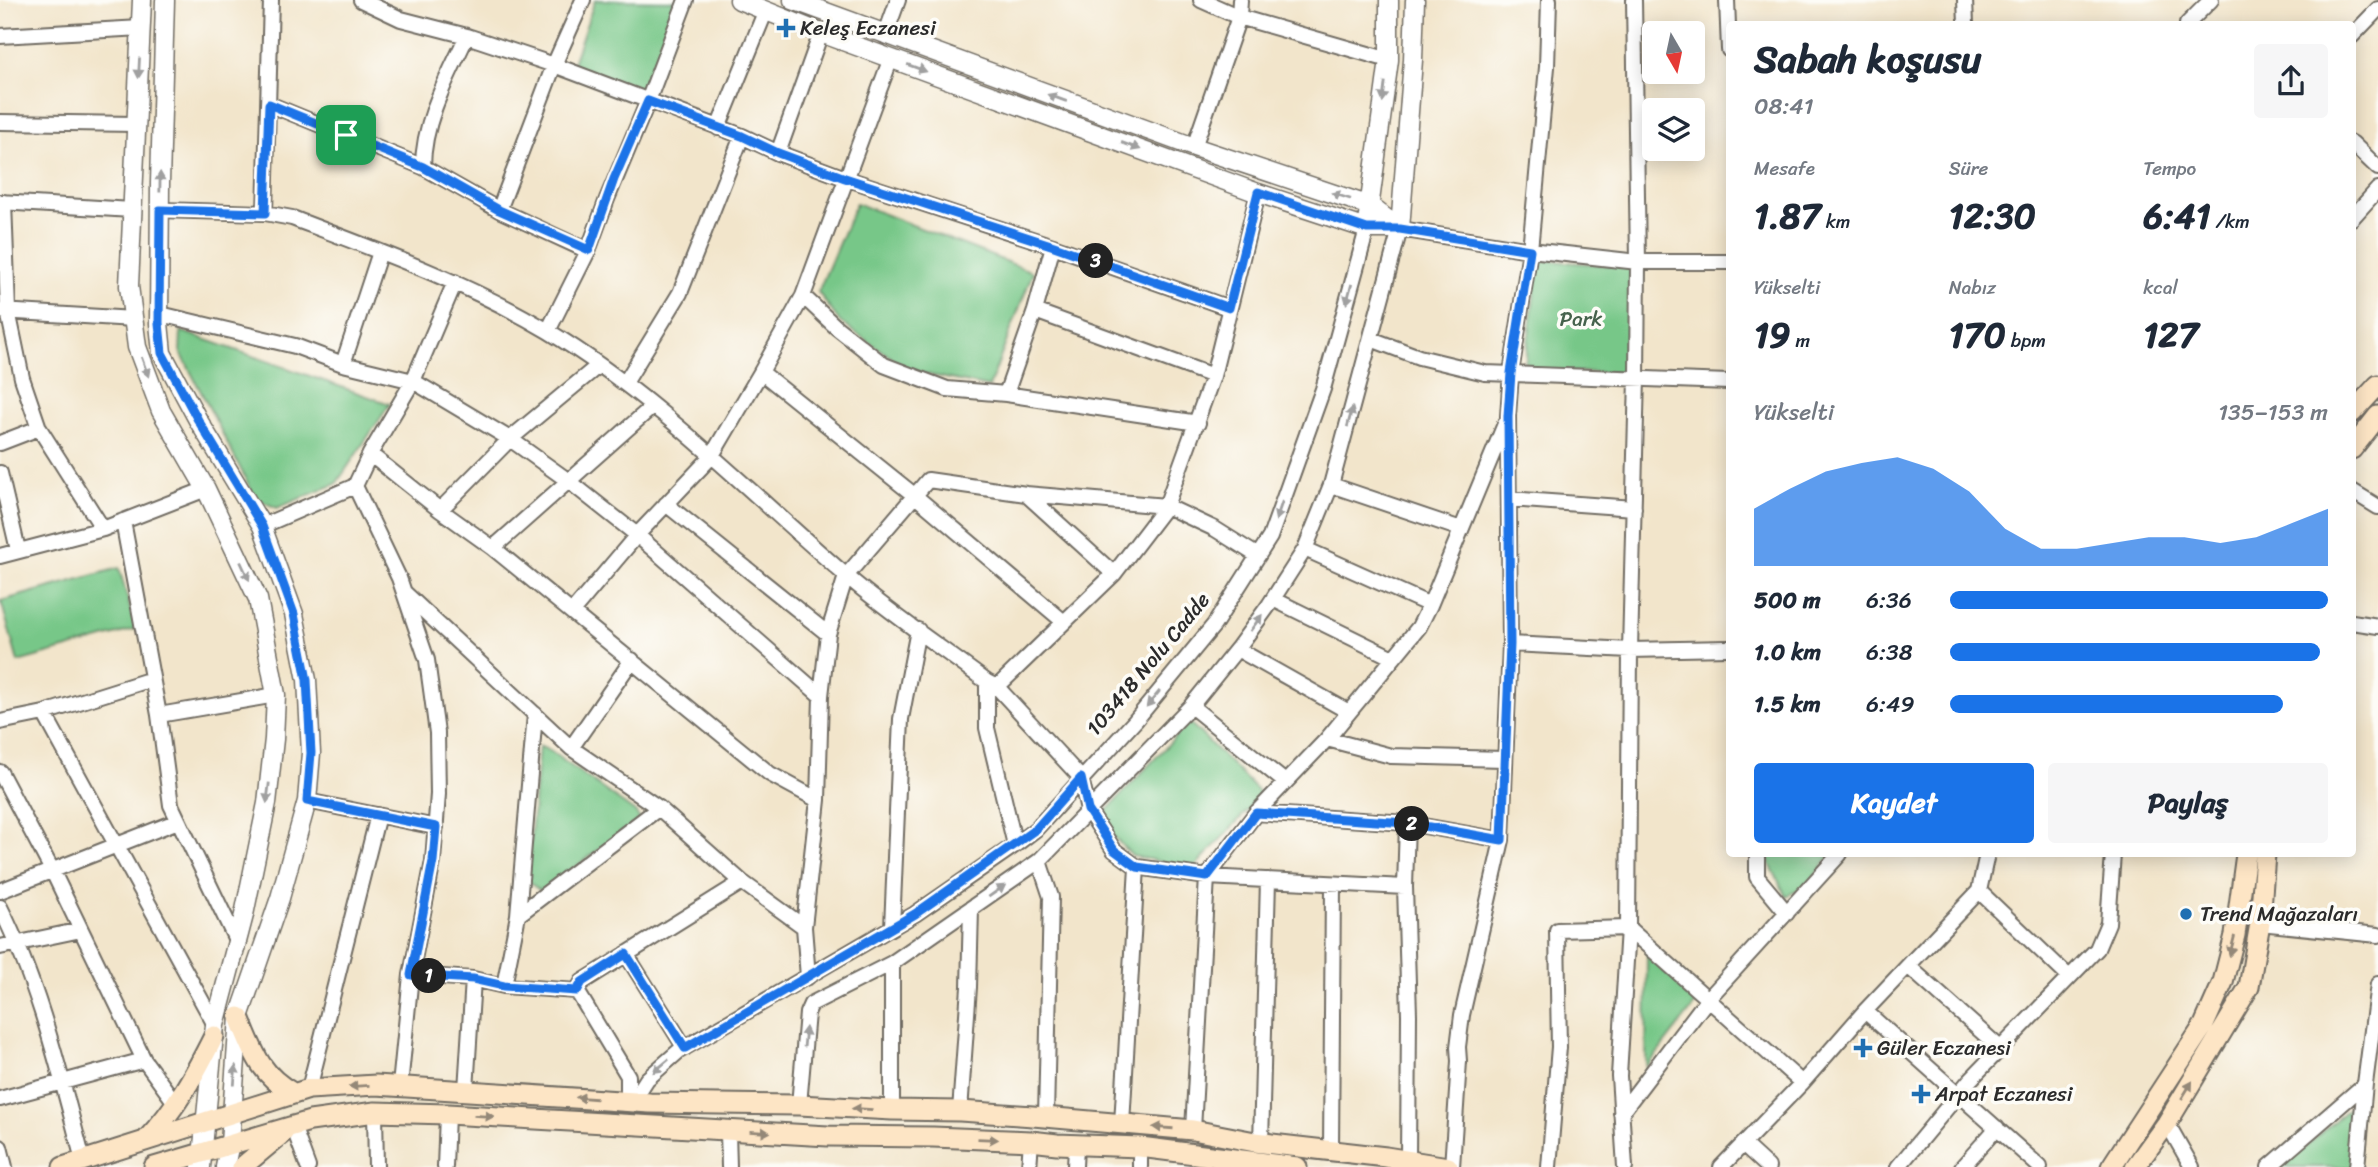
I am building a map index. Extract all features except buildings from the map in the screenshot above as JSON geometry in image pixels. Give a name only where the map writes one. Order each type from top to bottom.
[{"type":"main road","points":[[2356,409],[2378,385]]},
{"type":"main road","points":[[2356,444],[2378,417]]},
{"type":"main road","points":[[2111,1167],[2204,1024],[2223,982],[2235,935],[2246,857]]},
{"type":"main road","points":[[2136,1167],[2167,1123],[2249,987],[2260,923],[2265,857]]},
{"type":"main road","points":[[239,1017],[261,1066],[276,1084],[301,1091]]},
{"type":"main road","points":[[146,1140],[176,1104],[215,1030]]},
{"type":"main road","points":[[63,1167],[301,1091],[376,1085],[631,1101],[960,1111],[1046,1117],[1193,1130],[1261,1143],[1450,1167]]},
{"type":"main road","points":[[157,1167],[202,1160],[230,1143],[310,1121],[375,1112],[828,1136],[1031,1140],[1076,1145],[1140,1147],[1206,1161],[1297,1167]]},
{"type":"main road","points":[[242,1167],[293,1126]]},
{"type":"street","points":[[142,0],[130,286],[137,347],[161,411],[206,489],[258,599],[275,695],[274,739],[267,803],[215,1030],[202,1160]]},
{"type":"street","points":[[165,0],[160,210],[162,353],[198,420],[262,526],[294,614],[307,680],[311,753],[307,801],[280,898],[239,1017],[230,1143],[225,1167]]},
{"type":"street","points":[[265,213],[271,0]]},
{"type":"street","points":[[361,0],[401,19],[554,65],[845,178],[1054,246],[1229,308]]},
{"type":"street","points":[[499,210],[554,65],[583,0]]},
{"type":"street","points":[[548,331],[589,250],[610,189],[648,101],[686,0]]},
{"type":"street","points":[[739,0],[821,33],[1367,229],[1400,229],[1530,250],[1638,262],[1726,262]]},
{"type":"street","points":[[793,0],[1194,148],[1370,206],[1400,229]]},
{"type":"street","points":[[886,36],[898,0]]},
{"type":"street","points":[[1201,0],[1239,17],[1389,60]]},
{"type":"street","points":[[1194,148],[1239,17],[1240,0]]},
{"type":"street","name":"103418 Nolu Cadde","points":[[631,1101],[647,1079],[685,1048],[915,914],[1036,829],[1135,721],[1214,625],[1270,537],[1323,388],[1367,229],[1389,60],[1389,0]]},
{"type":"street","points":[[799,1105],[807,1013],[811,1004],[892,963],[1039,861],[1191,706],[1237,649],[1305,549],[1331,485],[1400,229],[1415,0]]},
{"type":"street","points":[[1450,1167],[1462,1015],[1502,840],[1510,644],[1508,416],[1511,373],[1530,250],[1547,67],[1549,0]]},
{"type":"street","points":[[1625,1167],[1619,1076],[1628,928],[1630,650],[1637,377],[1634,0]]},
{"type":"street","points":[[1727,0],[1728,21]]},
{"type":"street","points":[[1965,0],[1966,21]]},
{"type":"street","points":[[2190,21],[2210,0]]},
{"type":"street","points":[[2356,32],[2378,9]]},
{"type":"street","points":[[718,128],[766,10]]},
{"type":"street","points":[[0,36],[141,28]]},
{"type":"street","points":[[778,153],[821,33]]},
{"type":"street","points":[[423,167],[423,152],[436,101],[467,37]]},
{"type":"street","points":[[572,612],[637,534],[711,457],[761,372],[803,296],[891,58]]},
{"type":"street","points":[[269,104],[423,167],[499,210],[589,250]]},
{"type":"street","points":[[0,122],[136,124]]},
{"type":"street","points":[[625,383],[680,293],[742,136]]},
{"type":"street","points":[[2356,147],[2378,168]]},
{"type":"street","points":[[2356,214],[2378,189]]},
{"type":"street","points":[[1015,845],[987,728],[992,685],[1114,574],[1166,506],[1213,376],[1258,192]]},
{"type":"street","points":[[103,529],[39,428],[22,378],[4,311],[2,202],[132,211]]},
{"type":"street","points":[[160,210],[265,213],[292,218],[455,282],[548,331],[625,383],[846,576],[992,685],[1081,778],[1088,810],[1114,850],[1137,867],[1207,877],[1405,887]]},
{"type":"street","points":[[1006,394],[1054,246]]},
{"type":"street","points":[[344,364],[380,252]]},
{"type":"street","points":[[262,526],[355,486],[370,454],[413,381],[455,282]]},
{"type":"street","points":[[803,296],[837,328],[884,365],[947,388],[1006,394],[1198,423]]},
{"type":"street","points":[[4,311],[134,319]]},
{"type":"street","points":[[1035,311],[1213,376]]},
{"type":"street","points":[[160,314],[295,346],[344,364],[413,381],[510,439],[570,481],[637,534],[821,696]]},
{"type":"street","points":[[1371,339],[1419,357],[1485,373],[1726,382]]},
{"type":"street","points":[[440,510],[510,439],[598,365]]},
{"type":"street","points":[[761,372],[914,495],[1064,622]]},
{"type":"street","points":[[493,548],[653,406]]},
{"type":"street","points":[[1193,1130],[1207,877],[1256,813],[1327,740],[1419,627],[1508,416]]},
{"type":"street","points":[[0,443],[39,428]]},
{"type":"street","points":[[370,454],[493,548],[770,774],[818,800]]},
{"type":"street","points":[[0,472],[18,550]]},
{"type":"street","points":[[808,977],[804,927],[818,800],[821,696],[828,634],[846,576],[929,480],[1026,494],[1166,506],[1215,529],[1258,556]]},
{"type":"street","points":[[1331,485],[1461,529]]},
{"type":"street","points":[[355,486],[399,578],[427,660],[437,733],[438,794],[433,861],[411,975],[400,1086]]},
{"type":"street","points":[[0,555],[103,529],[206,489]]},
{"type":"street","points":[[2356,493],[2378,507]]},
{"type":"street","points":[[1026,494],[1114,574]]},
{"type":"street","points":[[1509,499],[1634,508]]},
{"type":"street","points":[[666,504],[828,634]]},
{"type":"street","points":[[123,521],[159,715],[171,805],[237,942]]},
{"type":"street","points":[[1305,549],[1430,605]]},
{"type":"street","points":[[404,592],[570,748],[659,808],[742,882],[804,927]]},
{"type":"street","points":[[1273,598],[1393,658]]},
{"type":"street","points":[[2356,623],[2378,626]]},
{"type":"street","points":[[892,927],[901,719],[918,630]]},
{"type":"street","points":[[1510,644],[1630,650],[1726,649]]},
{"type":"street","points":[[1237,649],[1349,712]]},
{"type":"street","points":[[570,748],[632,660]]},
{"type":"street","points":[[0,722],[44,713],[152,679]]},
{"type":"street","points":[[159,715],[275,695]]},
{"type":"street","points":[[1191,706],[1285,782]]},
{"type":"street","points":[[44,713],[215,1030]]},
{"type":"street","points":[[504,986],[518,915],[535,715]]},
{"type":"street","points":[[1327,740],[1391,755],[1504,758]]},
{"type":"street","points":[[0,772],[53,872],[144,1060],[176,1104]]},
{"type":"street","points":[[307,801],[436,827]]},
{"type":"street","points":[[518,915],[659,808]]},
{"type":"street","points":[[1256,813],[1407,823],[1502,840]]},
{"type":"street","points":[[301,1091],[378,815]]},
{"type":"street","points":[[0,891],[178,821]]},
{"type":"street","points":[[1407,823],[1405,887],[1409,1015],[1408,1160]]},
{"type":"street","points":[[1757,857],[1757,877],[1787,913]]},
{"type":"street","points":[[1621,1114],[1707,1000],[1837,857]]},
{"type":"street","points":[[1721,1167],[1979,891],[1986,857]]},
{"type":"street","points":[[1898,1167],[2000,1048],[2097,949],[2108,923],[2113,857]]},
{"type":"street","points":[[1039,861],[1051,897],[1046,1117]]},
{"type":"street","points":[[1122,1124],[1137,867]]},
{"type":"street","points":[[1261,1143],[1268,880]]},
{"type":"street","points":[[577,991],[582,982],[742,882]]},
{"type":"street","points":[[1331,1150],[1333,885]]},
{"type":"street","points":[[1979,891],[2069,977]]},
{"type":"street","points":[[0,907],[41,1004],[83,1160]]},
{"type":"street","points":[[960,1111],[969,987],[971,909]]},
{"type":"street","points":[[2260,923],[2378,935]]},
{"type":"street","points":[[1549,1167],[1559,1047],[1557,930],[1628,928],[1802,1083]]},
{"type":"street","points":[[0,947],[81,930]]},
{"type":"street","points":[[626,954],[685,1048]]},
{"type":"street","points":[[892,963],[892,1110]]},
{"type":"street","points":[[1908,966],[2000,1048]]},
{"type":"street","points":[[411,975],[577,991]]},
{"type":"street","points":[[466,1090],[473,979]]},
{"type":"street","points":[[2357,1167],[2378,984]]},
{"type":"street","points":[[577,991],[628,1076],[631,1101]]},
{"type":"street","points":[[1865,1011],[2040,1167]]},
{"type":"street","points":[[0,1099],[144,1060]]},
{"type":"street","points":[[2269,1167],[2365,1084]]},
{"type":"street","points":[[375,1112],[376,1167]]},
{"type":"street","points":[[445,1167],[447,1114]]},
{"type":"street","points":[[2167,1123],[2192,1167]]},
{"type":"street","points":[[293,1126],[308,1167]]},
{"type":"street","points":[[1962,1167],[1997,1128]]},
{"type":"street","points":[[728,1131],[729,1167]]},
{"type":"street","points":[[1028,1167],[1031,1140]]},
{"type":"street","points":[[1743,1144],[1768,1167]]},
{"type":"street","points":[[1075,1167],[1076,1145]]},
{"type":"street","points":[[0,1147],[5,1167]]},
{"type":"street","points":[[1140,1147],[1140,1167]]},
{"type":"green space","points":[[595,0],[680,1],[644,93],[572,66]]},
{"type":"green space","points":[[856,203],[1033,272],[989,387],[911,371],[840,322],[818,292]]},
{"type":"green space","name":"Park","points":[[1539,260],[1632,267],[1630,373],[1524,371]]},
{"type":"green space","points":[[181,331],[390,404],[336,484],[277,508],[256,499],[180,351]]},
{"type":"green space","points":[[119,568],[136,629],[18,662],[1,601]]},
{"type":"green space","points":[[1189,722],[1262,795],[1194,868],[1132,856],[1098,820]]},
{"type":"green space","points":[[539,746],[550,751],[635,812],[640,819],[542,892],[527,881]]},
{"type":"green space","points":[[1766,857],[1830,857],[1806,887],[1786,896]]},
{"type":"green space","points":[[1647,953],[1697,1002],[1646,1068]]},
{"type":"green space","points":[[2352,1105],[2357,1112],[2352,1167],[2283,1167]]},
{"type":"place","name":"Keleş Eczanesi","points":[[786,28]]},
{"type":"place","name":"Trend Mağazaları","points":[[2186,914]]},
{"type":"place","name":"Güler Eczanesi","points":[[1863,1048]]},
{"type":"place","name":"Arpat Eczanesi","points":[[1921,1094]]},
{"type":"route","points":[[648,101],[845,178],[1054,246],[1229,308],[1258,192],[1367,229],[1400,229],[1530,250],[1511,373],[1508,416],[1510,644],[1502,840],[1407,823],[1256,813],[1207,877],[1137,867],[1114,850],[1088,810],[1081,778],[1036,829],[915,914],[685,1048],[626,954],[582,982],[577,991],[411,975],[433,861],[436,827],[307,801],[311,753],[307,680],[294,614],[262,526],[198,420],[162,353],[159,323],[160,210],[265,213],[269,104],[346,135],[423,167],[499,210],[589,250],[614,179],[648,101]]}]
